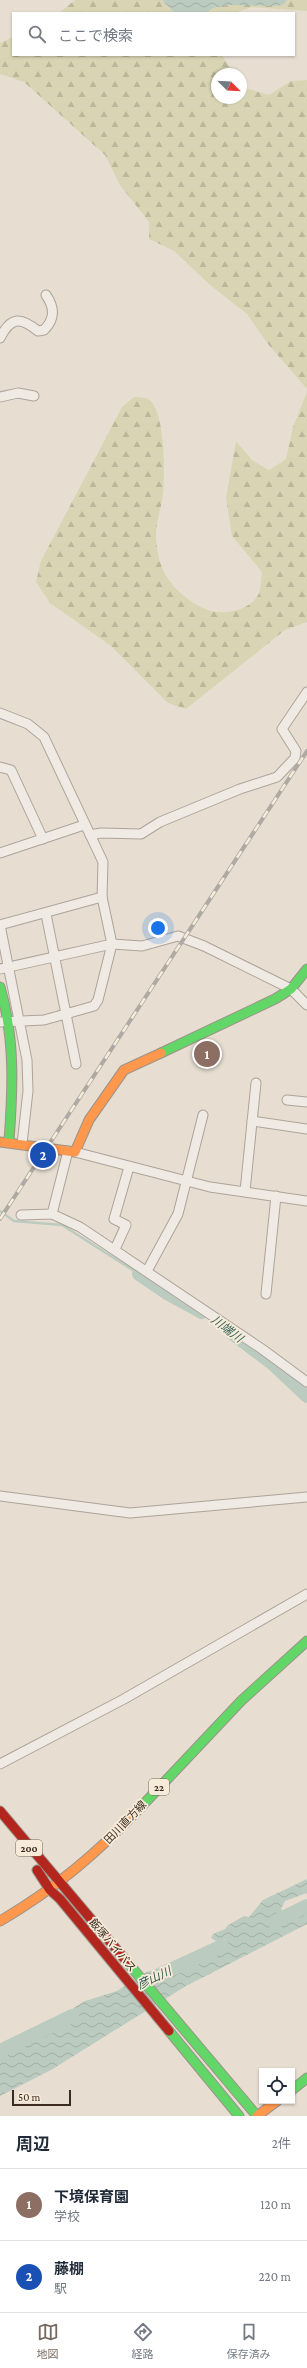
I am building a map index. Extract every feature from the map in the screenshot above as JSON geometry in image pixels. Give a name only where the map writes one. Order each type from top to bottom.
[{"type":"main road","points":[[0,987],[10,1023],[14,1066],[5,1141],[71,1152],[89,1120],[124,1070],[276,999],[291,988],[307,969]]},
{"type":"main road","name":"田川直方線","points":[[0,1921],[50,1890],[100,1849],[238,1701],[282,1660],[307,1641]]},
{"type":"main road","name":"飯塚バイパス","points":[[0,1811],[59,1883],[257,2116]]},
{"type":"main road","name":"200","points":[[0,1824],[50,1890],[60,1899],[239,2116]]},
{"type":"main road","points":[[295,2088],[307,2078]]},
{"type":"main road","points":[[257,2116],[273,2104]]},
{"type":"street","points":[[0,338],[10,323],[18,320],[26,321],[38,331],[44,330],[53,315],[53,305],[46,296]]},
{"type":"street","points":[[0,397],[18,393],[34,396]]},
{"type":"street","points":[[90,835],[101,833],[141,834],[160,822],[240,789],[276,777],[296,758],[296,751],[282,729],[307,692]]},
{"type":"street","points":[[0,713],[28,724],[44,737],[84,825],[103,862],[102,897],[112,944],[98,1000],[94,1006],[67,1014],[21,1022],[0,1022]]},
{"type":"street","points":[[0,767],[11,770],[43,838]]},
{"type":"street","points":[[0,853],[84,825]]},
{"type":"street","points":[[22,1144],[28,1091],[27,1060],[10,967],[0,925],[46,914],[102,897]]},
{"type":"street","points":[[46,914],[56,957],[76,1064]]},
{"type":"street","points":[[0,969],[112,944],[142,946],[178,936],[204,946],[291,988],[307,1005]]},
{"type":"street","points":[[245,1191],[256,1083]]},
{"type":"street","points":[[287,1100],[307,1102]]},
{"type":"street","points":[[147,1271],[178,1214],[203,1115]]},
{"type":"street","points":[[252,1121],[307,1129]]},
{"type":"street","points":[[52,1214],[71,1152],[210,1187],[307,1201]]},
{"type":"street","points":[[115,1249],[126,1225],[114,1219],[129,1167]]},
{"type":"street","points":[[266,1294],[276,1196]]},
{"type":"street","points":[[20,1215],[52,1214],[80,1226],[262,1349],[307,1382]]},
{"type":"street","points":[[0,1496],[130,1513],[307,1498]]},
{"type":"street","points":[[0,1764],[124,1699],[307,1594]]},
{"type":"green space","points":[[75,0],[307,0],[307,11],[252,7],[237,12],[60,12]]},
{"type":"green space","points":[[12,37],[12,56],[223,56],[230,68],[211,68],[211,104],[247,104],[247,88],[269,95],[291,81],[307,80],[307,389],[268,344],[247,314],[210,285],[174,251],[149,239],[149,222],[120,185],[105,155],[24,82],[0,74],[0,43]]},
{"type":"green space","points":[[307,392],[307,622],[285,630],[186,709],[168,703],[111,646],[50,603],[36,582],[41,561],[122,407],[134,397],[146,398],[153,403],[157,413],[163,441],[164,484],[156,535],[160,562],[163,570],[179,591],[200,607],[214,612],[229,612],[250,604],[259,593],[262,572],[232,536],[226,498],[236,441],[252,460],[269,470],[286,459],[293,427]]},
{"type":"water","points":[[162,0],[287,0],[284,4],[278,6],[229,5],[213,8],[207,12],[174,12]]},
{"type":"water","points":[[307,1879],[307,1893],[285,1901],[281,1909],[286,1915],[307,1912],[307,1924],[186,1986],[51,2070],[0,2096],[0,2053],[26,2036],[51,2029],[67,2012],[85,2001],[117,1991],[146,1972],[169,1967],[178,1968],[226,1942],[225,1939],[216,1941],[211,1938],[213,1934],[225,1929],[228,1925],[244,1916],[249,1917],[263,1900]]},
{"type":"waterway","points":[[0,1211],[14,1221],[62,1225],[139,1274]]},
{"type":"waterway","name":"川端川","points":[[139,1274],[167,1293],[202,1312]]},
{"type":"waterway","name":"川端川","points":[[232,1333],[272,1363],[307,1396]]},
{"type":"waterway","name":"彦山川","points":[[274,1922],[307,1906]]},
{"type":"waterway","name":"彦山川","points":[[157,1976],[222,1946]]},
{"type":"waterway","name":"彦山川","points":[[0,2051],[72,2016]]},
{"type":"railway","points":[[0,1219],[307,751]]},
{"type":"traffic: fast","points":[[161,1053],[275,999],[291,989],[307,969]]},
{"type":"traffic: fast","points":[[0,987],[5,1006],[12,1063],[9,1141]]},
{"type":"traffic: fast","points":[[140,1808],[241,1701],[307,1641]]},
{"type":"traffic: fast","points":[[128,1963],[257,2116]]},
{"type":"traffic: fast","points":[[169,2031],[239,2116]]},
{"type":"traffic: fast","points":[[295,2088],[307,2078]]},
{"type":"traffic: slow","points":[[0,1142],[75,1152],[89,1120],[124,1070],[161,1053]]},
{"type":"traffic: slow","points":[[0,1921],[39,1896],[74,1870],[107,1841],[140,1808]]},
{"type":"traffic: slow","points":[[257,2116],[273,2104]]},
{"type":"traffic: jam","points":[[0,1811],[128,1963]]},
{"type":"traffic: jam","points":[[37,1870],[50,1890],[60,1899],[169,2031]]},
{"type":"place","name":"下境保育園","points":[[207,1054]]},
{"type":"place","name":"藤棚","points":[[43,1155]]}]
